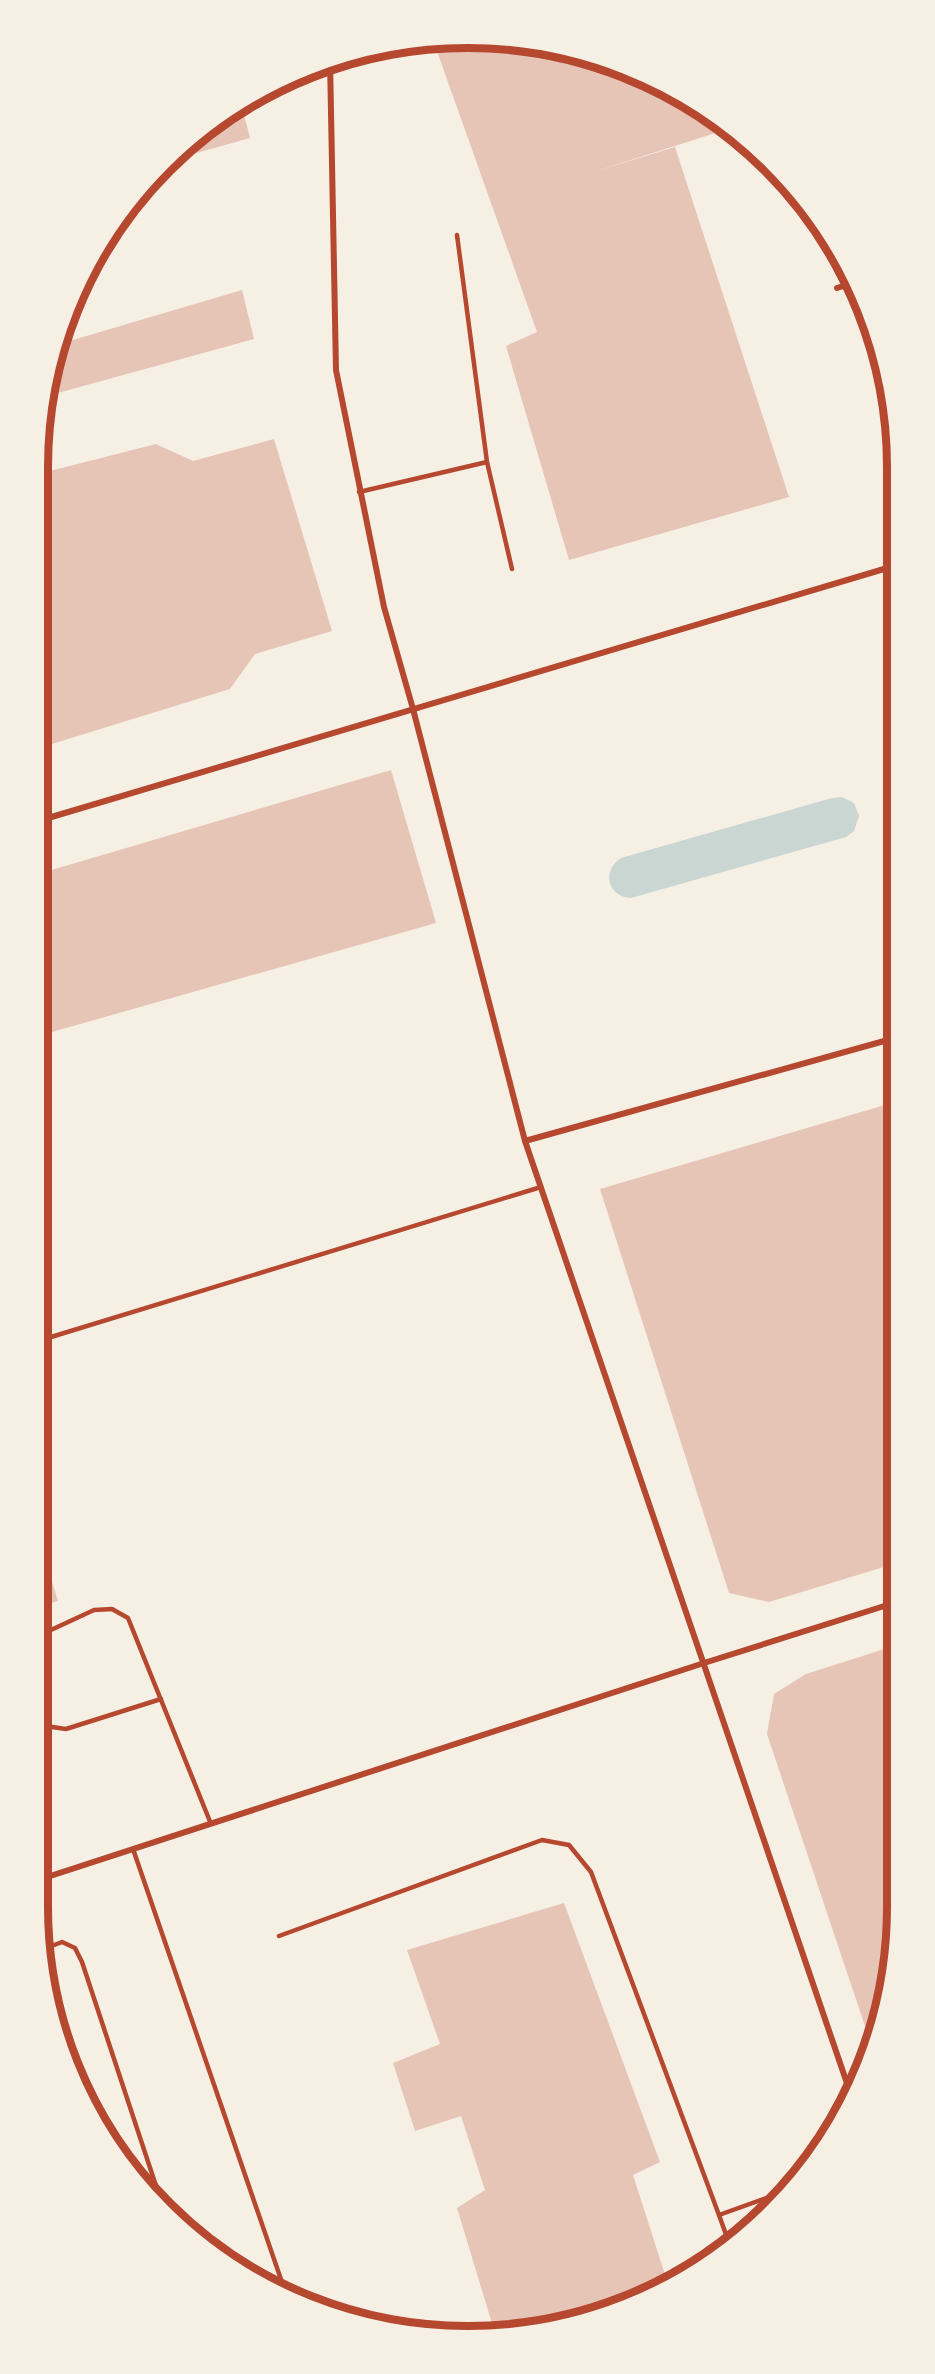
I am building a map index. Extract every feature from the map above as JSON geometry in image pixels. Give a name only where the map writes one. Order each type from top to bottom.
[{"type":"street","points":[[330,71],[336,370],[384,607],[413,709],[525,1141],[847,2084]]},
{"type":"street","points":[[837,288],[845,285]]},
{"type":"street","points":[[48,818],[887,568]]},
{"type":"street","points":[[525,1141],[887,1040]]},
{"type":"street","points":[[48,1877],[887,1605]]},
{"type":"lane","points":[[457,235],[487,462],[512,569]]},
{"type":"lane","points":[[359,492],[487,462]]},
{"type":"lane","points":[[48,1338],[541,1187]]},
{"type":"lane","points":[[48,1631],[94,1610],[112,1609],[128,1618],[211,1824]]},
{"type":"lane","points":[[48,1726],[66,1729],[161,1699]]},
{"type":"lane","points":[[279,1936],[542,1840],[569,1845],[591,1872],[726,2236]]},
{"type":"lane","points":[[133,1849],[282,2283]]},
{"type":"lane","points":[[50,1946],[62,1942],[75,1948],[82,1962],[157,2188]]},
{"type":"lane","points":[[718,2215],[770,2197]]},
{"type":"shaded area","points":[[842,797],[854,803],[859,816],[854,831],[846,837],[631,898],[623,897],[612,888],[609,876],[615,863],[621,858]]},
{"type":"building","points":[[436,49],[495,49],[576,62],[653,91],[719,132],[590,173],[675,147],[789,497],[569,560],[506,346],[537,332]]},
{"type":"building","points":[[244,113],[250,138],[187,156]]},
{"type":"building","points":[[242,290],[254,339],[55,394],[67,342]]},
{"type":"building","points":[[857,313],[865,333],[880,393],[855,314]]},
{"type":"building","points":[[274,439],[332,631],[255,654],[230,689],[48,745],[48,471],[156,444],[193,461]]},
{"type":"building","points":[[391,770],[436,923],[48,1033],[48,871]]},
{"type":"building","points":[[887,1104],[887,1566],[769,1602],[729,1593],[600,1189]]},
{"type":"building","points":[[48,1569],[58,1601],[48,1604]]},
{"type":"building","points":[[887,1648],[886,1934],[879,1988],[867,2033],[767,1734],[774,1694],[806,1674]]},
{"type":"building","points":[[564,1903],[660,2162],[633,2175],[666,2276],[628,2294],[576,2312],[493,2325],[457,2208],[485,2190],[461,2116],[415,2131],[393,2063],[440,2044],[407,1950]]}]
